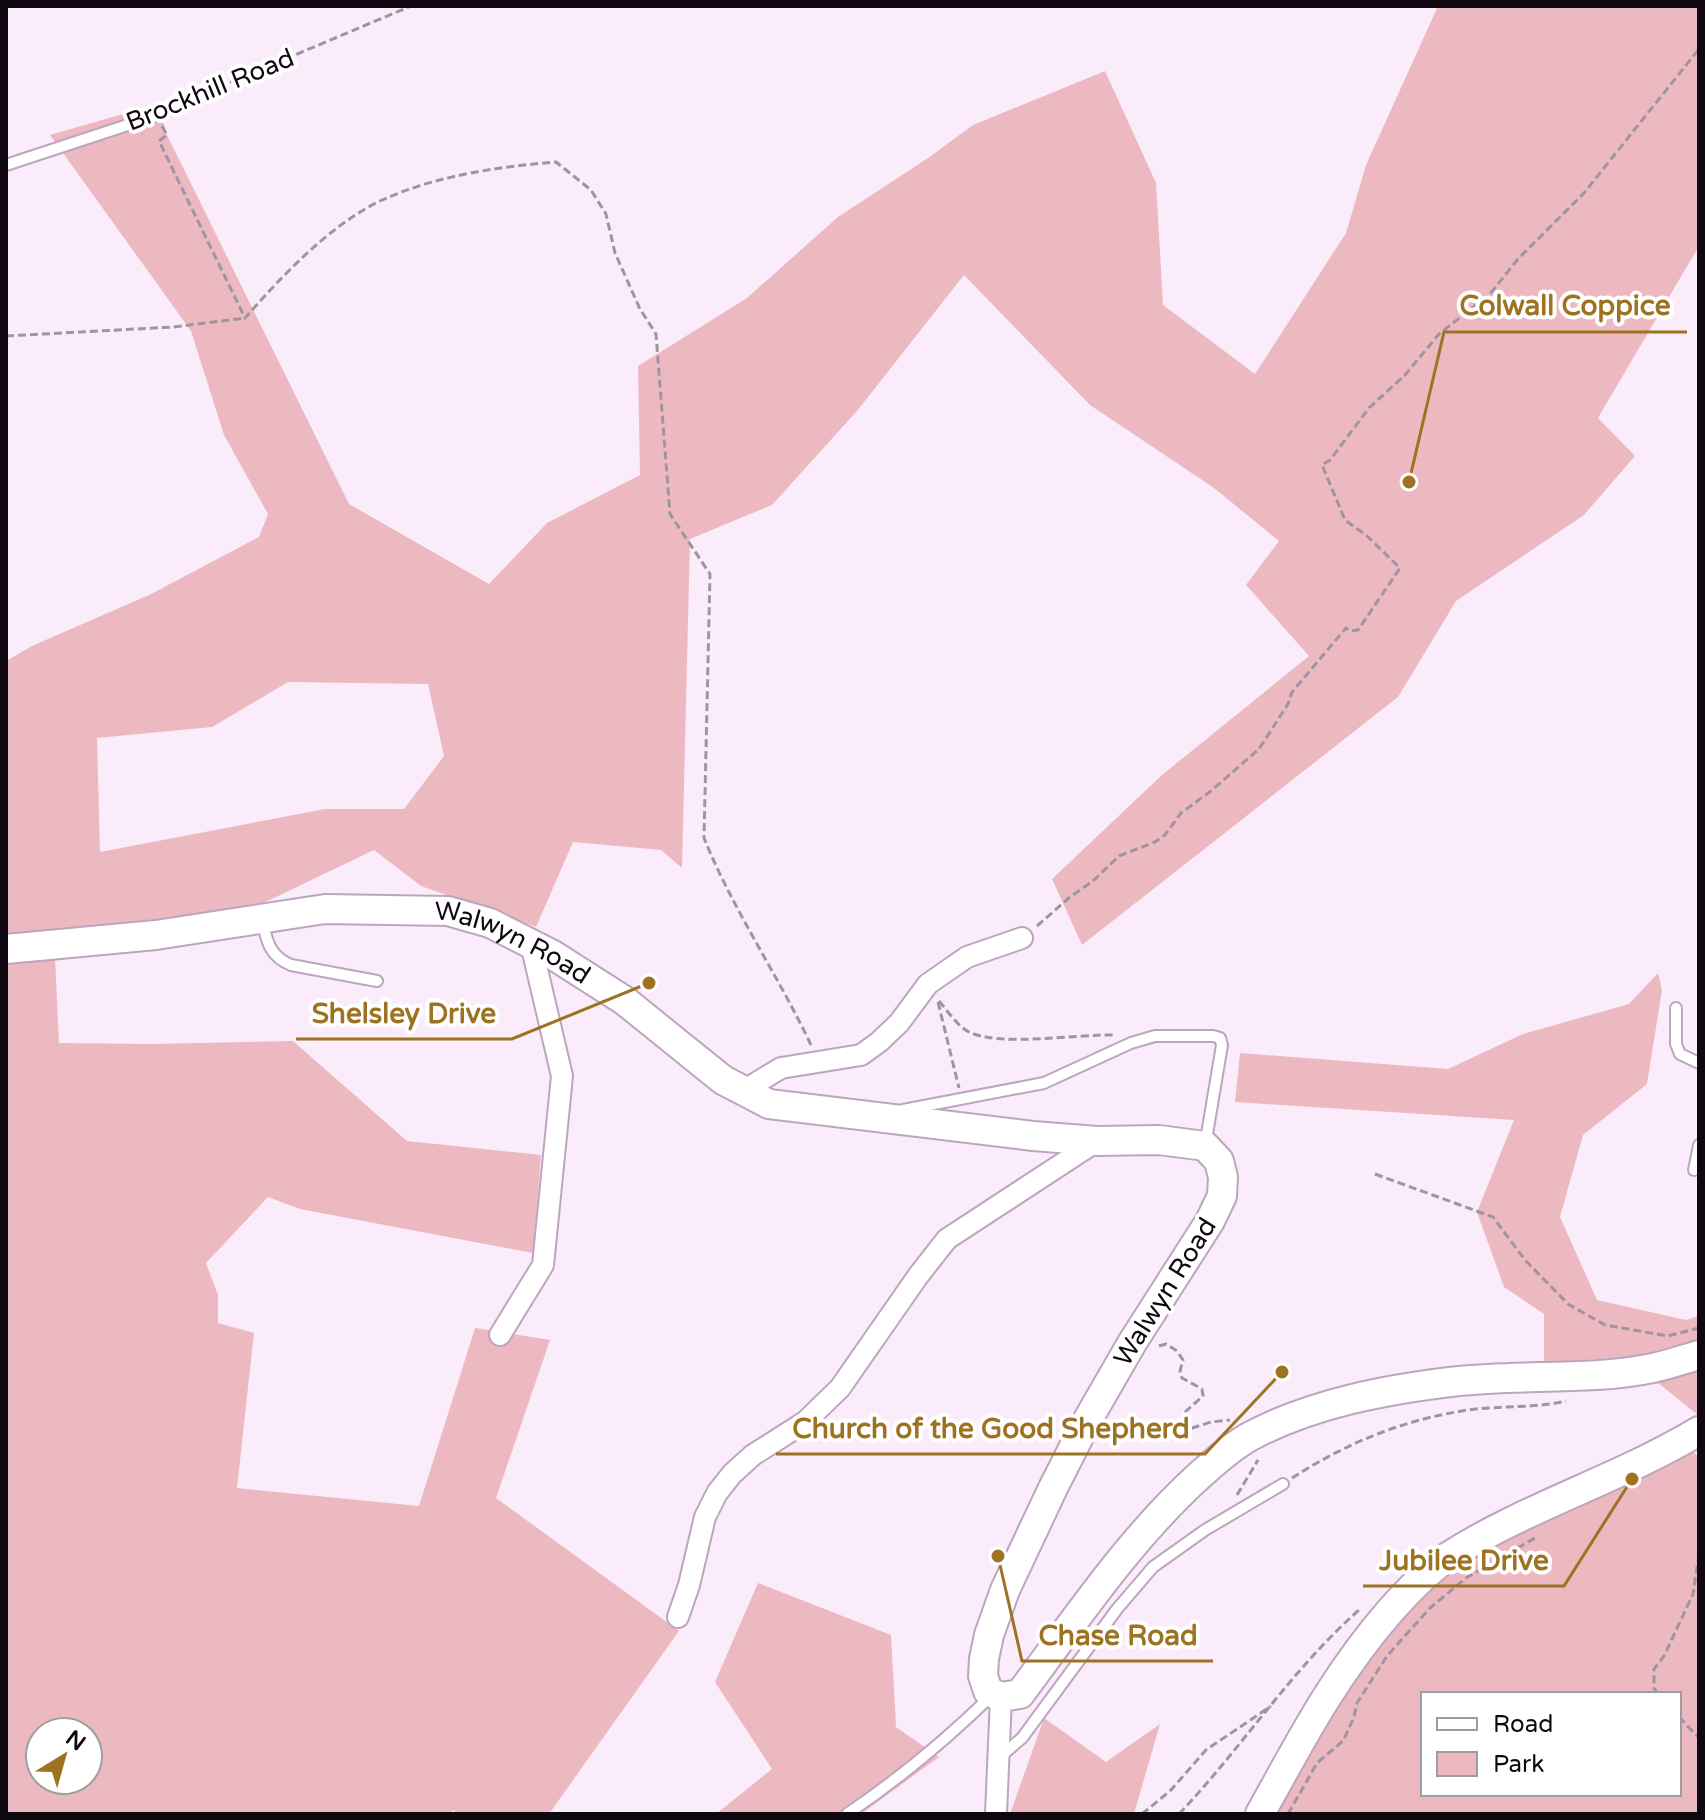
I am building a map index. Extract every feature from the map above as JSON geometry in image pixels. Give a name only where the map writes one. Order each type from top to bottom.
[{"type":"main road","name":"Walwyn Road","points":[[6,949],[156,935],[325,909],[448,911],[490,923],[553,955],[625,1001],[686,1053],[743,1091],[769,1104],[1033,1136],[1097,1141],[1159,1140],[1205,1146],[1219,1161],[1223,1177],[1222,1196],[1210,1221],[1137,1335],[1087,1421],[1005,1590],[984,1659],[983,1676],[988,1691],[997,1695]]},
{"type":"main road","points":[[997,1695],[1020,1694],[1083,1607],[1174,1499],[1229,1450],[1258,1433],[1316,1410],[1412,1388],[1461,1381],[1586,1375],[1653,1368],[1699,1355]]},
{"type":"main road","points":[[1260,1814],[1321,1704],[1359,1647],[1406,1594],[1446,1558],[1502,1525],[1629,1469],[1699,1431]]},
{"type":"street","points":[[743,1091],[781,1068],[861,1055],[899,1023],[928,984],[967,957],[1022,938]]},
{"type":"street","points":[[500,1335],[543,1265],[562,1076],[531,944]]},
{"type":"street","points":[[678,1617],[705,1517],[717,1493],[732,1474],[753,1455],[805,1422],[840,1388],[947,1239],[1097,1141]]},
{"type":"street","points":[[996,1814],[999,1758],[997,1695]]},
{"type":"lane","name":"Brockhill Road","points":[[6,165],[155,116],[206,93]]},
{"type":"lane","points":[[261,918],[269,949],[279,960],[377,981]]},
{"type":"lane","points":[[1676,1008],[1676,1044],[1680,1054],[1699,1063]]},
{"type":"lane","points":[[874,1118],[922,1105],[1044,1083],[1131,1043],[1147,1039],[1182,1035],[1220,1038],[1222,1045],[1205,1146]]},
{"type":"lane","points":[[1694,1170],[1699,1145]]},
{"type":"lane","points":[[999,1758],[1022,1738],[1117,1609],[1153,1567],[1223,1519],[1283,1484]]},
{"type":"lane","points":[[847,1814],[885,1789],[997,1695]]},
{"type":"path","name":"Brockhill Road","points":[[206,93],[411,6]]},
{"type":"path","points":[[1022,938],[1119,856],[1165,835],[1181,813],[1259,749],[1288,704],[1292,692],[1307,673],[1346,628],[1355,631],[1363,623],[1400,568],[1367,536],[1345,520],[1322,465],[1330,460],[1369,408],[1405,375],[1439,334],[1490,294],[1518,259],[1584,193],[1699,49]]},
{"type":"path","points":[[155,116],[167,135],[159,141],[245,318]]},
{"type":"path","points":[[6,336],[173,327],[245,318],[277,281],[354,216],[404,191],[476,172],[556,162],[591,190],[606,214],[615,253],[640,309],[656,334],[670,514],[710,574],[704,838],[717,871],[790,1001],[819,1062]]},
{"type":"path","points":[[962,1099],[937,998],[969,1032],[998,1038],[1049,1039],[1104,1035],[1147,1039]]},
{"type":"path","points":[[1375,1174],[1493,1217],[1525,1260],[1568,1304],[1605,1325],[1668,1336],[1699,1328]]},
{"type":"path","points":[[1137,1335],[1141,1345],[1148,1350],[1166,1344],[1177,1351],[1183,1360],[1182,1378],[1202,1389],[1203,1396],[1186,1411],[1180,1427],[1186,1430],[1211,1422],[1235,1420]]},
{"type":"path","points":[[1283,1484],[1356,1441],[1398,1425],[1465,1410],[1550,1405],[1574,1399]]},
{"type":"path","points":[[1223,1519],[1262,1454]]},
{"type":"path","points":[[1288,1814],[1317,1763],[1343,1741],[1357,1703],[1387,1656],[1430,1608],[1466,1578],[1543,1531]]},
{"type":"path","points":[[1657,1692],[1654,1669],[1664,1656],[1693,1594],[1699,1554]]},
{"type":"path","points":[[1179,1814],[1337,1631],[1366,1604]]},
{"type":"path","points":[[1142,1814],[1170,1791],[1206,1750],[1275,1704]]},
{"type":"path","points":[[1681,1719],[1699,1738]]},
{"type":"green space","points":[[1438,6],[1699,6],[1699,246],[1598,418],[1635,456],[1584,515],[1456,601],[1398,697],[1082,945],[1052,879],[1162,775],[1309,656],[1246,585],[1279,541],[1214,488],[1090,405],[964,275],[857,411],[772,505],[690,539],[682,868],[661,850],[573,842],[536,927],[421,886],[374,850],[253,908],[6,936],[6,661],[32,646],[151,594],[259,537],[268,514],[224,435],[191,331],[50,135],[158,104],[167,135],[349,504],[489,584],[547,523],[640,475],[638,366],[747,298],[838,217],[973,125],[1105,71],[1156,183],[1163,305],[1255,374],[1346,233],[1366,165]],"holes":[[[288,682],[428,684],[444,756],[404,809],[325,809],[100,852],[97,738],[212,727]]]},
{"type":"green space","points":[[55,958],[59,1043],[293,1041],[407,1141],[541,1155],[533,1253],[300,1209],[268,1197],[206,1263],[218,1295],[218,1323],[254,1333],[237,1488],[419,1506],[475,1328],[550,1340],[496,1498],[679,1631],[549,1814],[458,1814],[453,1810],[450,1814],[6,1814],[6,964]]},
{"type":"green space","points":[[1658,973],[1662,990],[1647,1084],[1583,1135],[1560,1217],[1597,1300],[1686,1320],[1699,1316],[1699,1416],[1626,1357],[1544,1363],[1544,1314],[1504,1287],[1477,1212],[1514,1120],[1235,1102],[1240,1053],[1448,1069],[1523,1034],[1629,1004]]},
{"type":"green space","points":[[1684,1440],[1699,1458],[1699,1814],[1261,1814],[1375,1628],[1456,1565]]},
{"type":"green space","points":[[758,1583],[891,1635],[896,1727],[939,1757],[861,1814],[716,1814],[772,1769],[715,1682]]},
{"type":"green space","points":[[1044,1718],[1106,1762],[1160,1724],[1134,1814],[1010,1814]]},
{"type":"place","name":"Colwall Coppice","points":[[1409,482]]},
{"type":"place","name":"Shelsley Drive","points":[[649,983]]},
{"type":"place","name":"Church of the Good Shepherd","points":[[1282,1372]]},
{"type":"place","name":"Jubilee Drive","points":[[1632,1479]]},
{"type":"place","name":"Chase Road","points":[[998,1556]]}]
